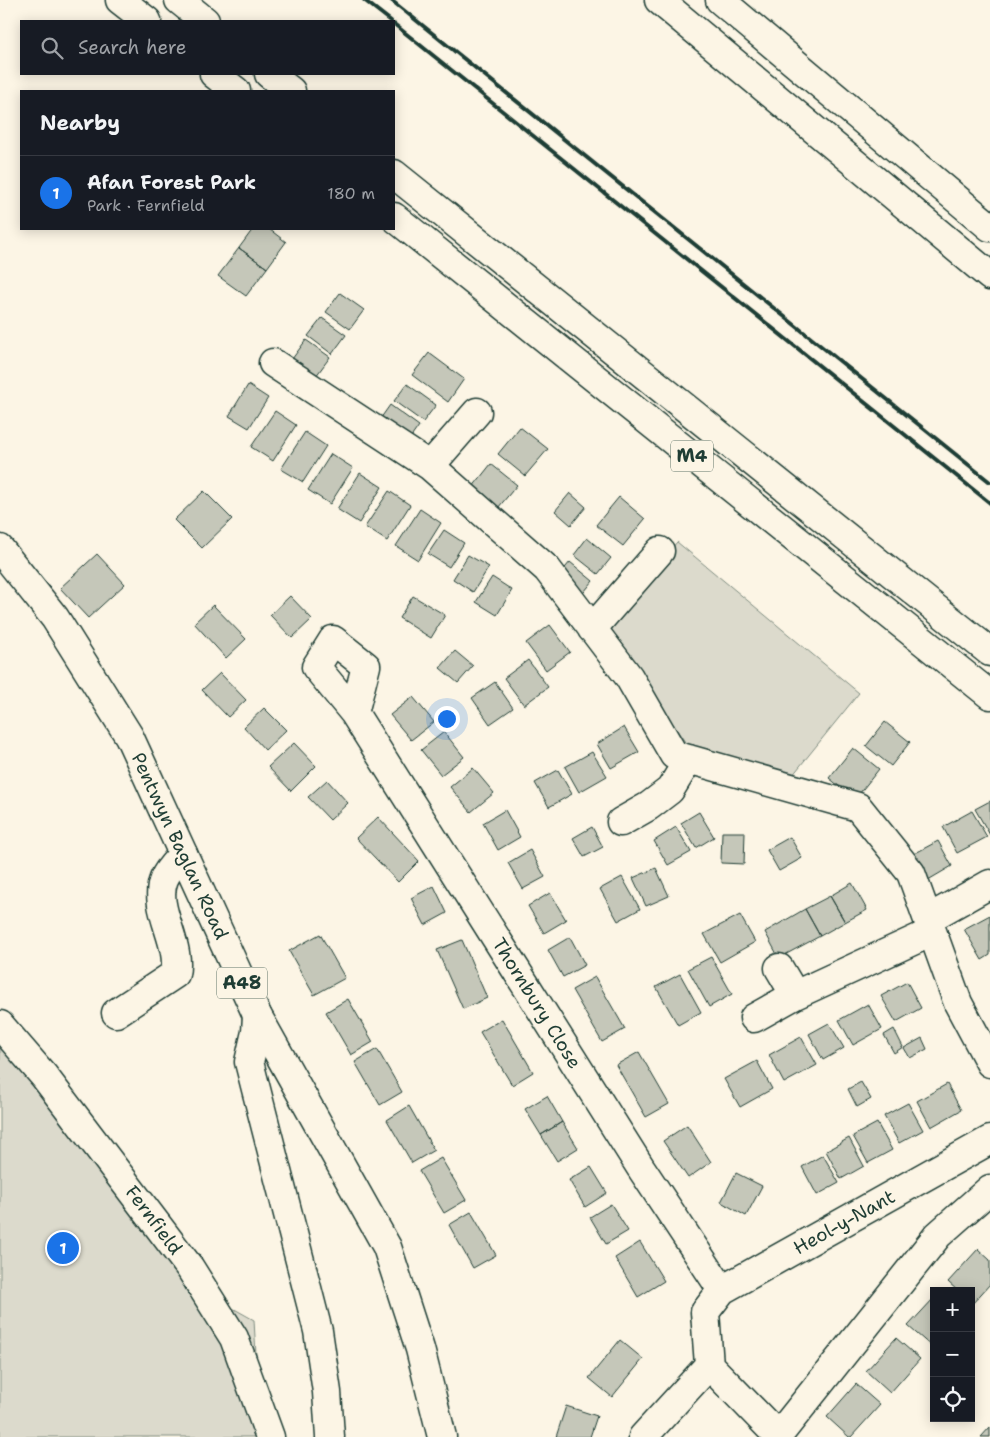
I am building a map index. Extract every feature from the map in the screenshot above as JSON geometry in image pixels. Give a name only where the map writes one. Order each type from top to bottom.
[{"type":"main road","points":[[120,0],[146,20]]},
{"type":"main road","points":[[179,0],[204,20]]},
{"type":"main road","points":[[659,0],[990,276]]},
{"type":"main road","points":[[720,0],[990,227]]},
{"type":"main road","points":[[215,75],[235,90]]},
{"type":"main road","points":[[270,75],[290,90]]},
{"type":"main road","name":"M4","points":[[395,175],[990,652]]},
{"type":"main road","name":"M4","points":[[395,218],[990,695]]},
{"type":"main road","points":[[272,363],[430,466],[547,569],[628,677],[674,755],[858,807],[911,873],[958,1003],[990,1063]]},
{"type":"main road","points":[[430,466],[477,412]]},
{"type":"main road","name":"Pentwyn Baglan Road","points":[[0,549],[55,618],[129,736],[257,1016],[387,1247],[420,1349],[442,1437]]},
{"type":"main road","points":[[592,629],[660,551]]},
{"type":"main road","name":"Thornbury Close","points":[[354,713],[641,1168],[722,1290]]},
{"type":"main road","points":[[621,822],[649,806],[670,790],[689,759]]},
{"type":"main road","points":[[116,1012],[175,974],[177,966],[176,955],[163,906],[161,890],[164,878],[183,854]]},
{"type":"main road","points":[[754,1018],[930,925],[990,884]]},
{"type":"main road","points":[[779,968],[795,995]]},
{"type":"main road","points":[[257,1016],[256,1032],[249,1062],[318,1331],[327,1392],[330,1437]]},
{"type":"main road","name":"Fernfield","points":[[0,1025],[44,1076],[190,1268],[234,1338],[270,1437]]},
{"type":"main road","name":"Heol-y-Nant","points":[[709,1366],[705,1312],[722,1290],[990,1140]]},
{"type":"main road","points":[[643,1437],[709,1366],[778,1437],[938,1235],[990,1189]]},
{"type":"shaded area","points":[[677,542],[859,693],[792,776],[692,752],[606,627]]},
{"type":"shaded area","points":[[0,1030],[197,1288],[254,1320],[259,1407],[269,1437],[0,1437]]},
{"type":"building","points":[[252,230],[270,230],[286,242],[267,268],[239,248]]},
{"type":"building","points":[[239,248],[267,268],[246,296],[218,276]]},
{"type":"building","points":[[340,293],[364,310],[350,329],[326,312]]},
{"type":"building","points":[[322,318],[346,335],[332,354],[308,336]]},
{"type":"building","points":[[306,340],[330,357],[316,376],[292,359]]},
{"type":"building","points":[[429,353],[464,379],[448,402],[412,375]]},
{"type":"building","points":[[407,384],[436,405],[423,422],[394,401]]},
{"type":"building","points":[[248,385],[268,398],[249,428],[229,416]]},
{"type":"building","points":[[390,405],[419,426],[407,443],[378,422]]},
{"type":"building","points":[[275,411],[296,425],[273,461],[251,447]]},
{"type":"building","points":[[520,427],[548,449],[525,476],[498,454]]},
{"type":"building","points":[[305,432],[326,446],[303,482],[281,469]]},
{"type":"building","points":[[331,454],[353,468],[330,504],[308,490]]},
{"type":"building","points":[[491,464],[517,485],[498,508],[472,488]]},
{"type":"building","points":[[360,473],[382,487],[359,523],[337,509]]},
{"type":"building","points":[[204,491],[232,519],[202,548],[174,520]]},
{"type":"building","points":[[389,491],[410,505],[387,541],[365,527]]},
{"type":"building","points":[[570,493],[586,507],[571,525],[555,511]]},
{"type":"building","points":[[619,497],[645,519],[623,546],[596,525]]},
{"type":"building","points":[[420,509],[441,523],[418,560],[396,546]]},
{"type":"building","points":[[444,530],[464,543],[449,567],[428,554]]},
{"type":"building","points":[[587,538],[611,558],[598,574],[574,555]]},
{"type":"building","points":[[97,554],[125,584],[88,618],[60,588]]},
{"type":"building","points":[[468,555],[489,567],[473,592],[453,579]]},
{"type":"building","points":[[570,562],[593,581],[580,597],[557,578]]},
{"type":"building","points":[[492,577],[512,590],[497,615],[476,602]]},
{"type":"building","points":[[290,596],[312,619],[292,638],[270,615]]},
{"type":"building","points":[[413,596],[445,615],[431,638],[399,618]]},
{"type":"building","points":[[213,605],[246,639],[226,658],[194,623]]},
{"type":"building","points":[[550,625],[570,652],[546,670],[526,643]]},
{"type":"building","points":[[455,651],[473,666],[458,683],[440,668]]},
{"type":"building","points":[[528,660],[548,687],[524,705],[504,678]]},
{"type":"building","points":[[220,673],[246,700],[228,717],[202,690]]},
{"type":"building","points":[[495,682],[513,708],[490,724],[472,698]]},
{"type":"building","points":[[413,697],[434,722],[411,740],[390,715]]},
{"type":"building","points":[[264,708],[286,730],[265,750],[244,727]]},
{"type":"building","points":[[885,722],[910,742],[891,766],[866,746]]},
{"type":"building","points":[[624,727],[639,752],[611,768],[597,744]]},
{"type":"building","points":[[444,732],[464,757],[441,775],[421,750]]},
{"type":"building","points":[[294,743],[316,766],[291,791],[268,767]]},
{"type":"building","points":[[853,748],[879,769],[855,799],[829,778]]},
{"type":"building","points":[[592,752],[607,776],[579,792],[565,767]]},
{"type":"building","points":[[473,768],[494,793],[471,812],[450,787]]},
{"type":"building","points":[[558,770],[572,794],[549,807],[535,783]]},
{"type":"building","points":[[327,780],[348,803],[330,820],[308,797]]},
{"type":"building","points":[[990,801],[990,835],[975,809]]},
{"type":"building","points":[[505,810],[520,837],[498,850],[483,823]]},
{"type":"building","points":[[972,811],[987,837],[957,853],[943,827]]},
{"type":"building","points":[[699,812],[714,837],[696,848],[681,823]]},
{"type":"building","points":[[378,817],[419,861],[398,882],[356,838]]},
{"type":"building","points":[[592,827],[603,847],[584,857],[573,838]]},
{"type":"building","points":[[676,827],[691,852],[668,865],[654,841]]},
{"type":"building","points":[[722,832],[745,832],[744,864],[721,863]]},
{"type":"building","points":[[790,837],[802,858],[779,871],[767,850]]},
{"type":"building","points":[[938,841],[952,866],[923,883],[908,857]]},
{"type":"building","points":[[530,850],[545,877],[523,889],[508,863]]},
{"type":"building","points":[[656,868],[669,896],[646,906],[633,878]]},
{"type":"building","points":[[622,877],[640,909],[618,921],[600,889]]},
{"type":"building","points":[[852,883],[867,910],[845,922],[830,896]]},
{"type":"building","points":[[434,886],[447,913],[425,925],[411,898]]},
{"type":"building","points":[[550,893],[566,920],[544,933],[528,906]]},
{"type":"building","points":[[830,896],[845,922],[820,936],[805,909]]},
{"type":"building","points":[[805,909],[820,936],[779,958],[765,932]]},
{"type":"building","points":[[740,915],[755,942],[720,962],[704,934]]},
{"type":"building","points":[[990,915],[990,955],[982,960],[964,929]]},
{"type":"building","points":[[320,934],[345,978],[314,995],[289,951]]},
{"type":"building","points":[[570,937],[585,965],[563,977],[548,950]]},
{"type":"building","points":[[462,940],[487,998],[463,1009],[437,950]]},
{"type":"building","points":[[711,957],[732,994],[709,1007],[688,969]]},
{"type":"building","points":[[680,974],[701,1012],[678,1025],[656,987]]},
{"type":"building","points":[[595,977],[625,1029],[602,1042],[572,990]]},
{"type":"building","points":[[907,982],[921,1008],[896,1022],[881,996]]},
{"type":"building","points":[[348,999],[373,1042],[351,1055],[326,1012]]},
{"type":"building","points":[[868,1004],[882,1029],[853,1045],[839,1020]]},
{"type":"building","points":[[502,1019],[533,1072],[512,1085],[480,1032]]},
{"type":"building","points":[[829,1023],[844,1048],[823,1060],[809,1034]]},
{"type":"building","points":[[894,1029],[903,1047],[894,1053],[884,1035]]},
{"type":"building","points":[[801,1037],[817,1065],[784,1083],[769,1055]]},
{"type":"building","points":[[922,1038],[927,1049],[910,1058],[904,1048]]},
{"type":"building","points":[[377,1049],[402,1092],[380,1105],[355,1062]]},
{"type":"building","points":[[639,1052],[669,1104],[646,1117],[616,1065]]},
{"type":"building","points":[[757,1061],[772,1089],[740,1107],[724,1079]]},
{"type":"building","points":[[861,1082],[871,1099],[857,1107],[848,1089]]},
{"type":"building","points":[[947,1084],[961,1110],[931,1127],[917,1101]]},
{"type":"building","points":[[547,1096],[562,1122],[541,1135],[525,1109]]},
{"type":"building","points":[[908,1103],[923,1130],[899,1143],[884,1116]]},
{"type":"building","points":[[409,1106],[434,1150],[412,1163],[387,1120]]},
{"type":"building","points":[[562,1122],[578,1148],[557,1161],[541,1135]]},
{"type":"building","points":[[877,1123],[892,1150],[868,1163],[853,1136]]},
{"type":"building","points":[[687,1125],[711,1162],[688,1178],[663,1141]]},
{"type":"building","points":[[849,1138],[864,1166],[841,1179],[826,1151]]},
{"type":"building","points":[[823,1155],[839,1183],[817,1195],[802,1167]]},
{"type":"building","points":[[441,1158],[466,1200],[444,1213],[419,1171]]},
{"type":"building","points":[[591,1167],[607,1193],[585,1207],[569,1180]]},
{"type":"building","points":[[736,1173],[762,1186],[746,1216],[721,1202]]},
{"type":"building","points":[[611,1204],[628,1231],[606,1244],[590,1217]]},
{"type":"building","points":[[471,1212],[496,1255],[473,1268],[449,1225]]},
{"type":"building","points":[[640,1242],[664,1281],[638,1297],[615,1258]]},
{"type":"building","points":[[978,1249],[990,1260],[990,1284],[975,1301],[975,1287],[954,1287],[948,1282]]},
{"type":"building","points":[[930,1302],[930,1345],[908,1326]]},
{"type":"building","points":[[896,1338],[920,1359],[890,1393],[866,1371]]},
{"type":"building","points":[[620,1340],[643,1359],[612,1397],[589,1378]]},
{"type":"building","points":[[856,1384],[880,1405],[849,1437],[827,1417]]},
{"type":"building","points":[[566,1406],[597,1416],[590,1437],[556,1437]]},
{"type":"building","points":[[990,1427],[990,1437],[981,1437]]},
{"type":"railway","points":[[364,0],[390,20]]},
{"type":"railway","points":[[391,0],[990,482]]},
{"type":"railway","points":[[395,25],[990,503]]},
{"type":"place","name":"Afan Forest Park","points":[[63,1248]]}]
